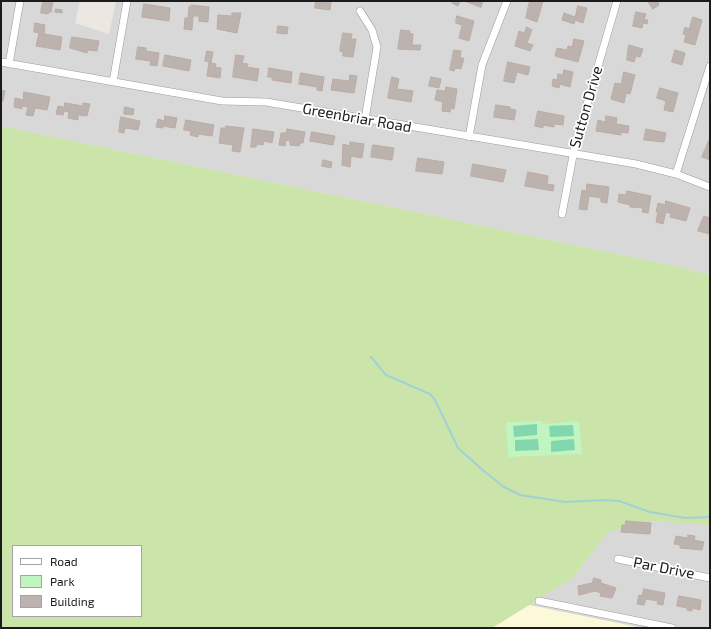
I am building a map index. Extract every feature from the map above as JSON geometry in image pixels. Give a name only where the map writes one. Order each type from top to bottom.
[{"type":"street","points":[[9,64],[20,1]]},
{"type":"street","points":[[113,82],[127,1]]},
{"type":"street","points":[[468,137],[482,65],[507,1]]},
{"type":"street","name":"Sutton Drive","points":[[562,214],[573,154],[617,1]]},
{"type":"street","points":[[360,11],[372,30],[377,47],[365,119]]},
{"type":"street","name":"Greenbriar Road","points":[[1,62],[222,101],[266,102],[636,164],[676,174],[710,187]]},
{"type":"street","points":[[676,174],[710,66]]},
{"type":"street","name":"Par Drive","points":[[618,559],[710,578]]},
{"type":"street","points":[[539,601],[672,628]]},
{"type":"shaded area","points":[[1,1],[80,1],[75,23],[109,34],[116,1],[710,1],[710,275],[675,266],[1,126]]},
{"type":"shaded area","points":[[654,521],[710,525],[710,628],[642,628],[529,605],[573,578],[608,532]]},
{"type":"shaded area","points":[[529,605],[642,628],[492,628]]},
{"type":"green space","points":[[1,126],[675,266],[710,275],[710,525],[654,521],[608,532],[573,578],[492,628],[1,628]]},
{"type":"green space","points":[[543,421],[543,424],[579,421],[582,454],[508,457],[506,422]]},
{"type":"green space","points":[[537,424],[537,435],[514,437],[513,426]]},
{"type":"green space","points":[[573,425],[574,436],[550,437],[549,426]]},
{"type":"green space","points":[[538,439],[539,450],[515,451],[515,440]]},
{"type":"green space","points":[[574,439],[575,450],[551,452],[551,441]]},
{"type":"building","points":[[43,1],[53,1],[51,12],[48,14],[41,13]]},
{"type":"building","points":[[316,1],[331,1],[330,10],[315,8]]},
{"type":"building","points":[[453,1],[460,1],[458,6],[452,3]]},
{"type":"building","points":[[465,1],[483,1],[481,7]]},
{"type":"building","points":[[530,1],[543,1],[537,22],[526,18]]},
{"type":"building","points":[[648,1],[660,1],[658,2],[659,5],[653,9]]},
{"type":"building","points":[[144,4],[170,8],[169,21],[142,17]]},
{"type":"building","points":[[192,5],[209,7],[208,22],[199,21],[199,16],[193,16],[192,30],[184,29],[185,18],[188,18],[189,7]]},
{"type":"building","points":[[578,6],[587,8],[583,23],[575,20],[574,24],[562,20],[564,13],[575,17]]},
{"type":"building","points":[[56,9],[62,10],[62,13],[55,12]]},
{"type":"building","points":[[636,12],[646,14],[644,20],[648,20],[647,24],[643,23],[642,28],[633,26]]},
{"type":"building","points":[[232,13],[241,13],[237,33],[217,29],[218,15],[232,16]]},
{"type":"building","points":[[457,16],[474,21],[469,41],[459,38],[462,25],[456,23]]},
{"type":"building","points":[[693,17],[702,20],[695,45],[684,42],[686,35],[683,34],[685,27],[689,29]]},
{"type":"building","points":[[35,23],[45,25],[44,34],[62,37],[60,50],[36,46],[39,33],[34,32]]},
{"type":"building","points":[[278,26],[288,27],[287,34],[277,33]]},
{"type":"building","points":[[527,27],[532,30],[527,43],[533,45],[530,51],[515,46],[519,31],[524,33]]},
{"type":"building","points":[[401,30],[410,31],[409,33],[413,34],[412,45],[421,45],[420,50],[398,49]]},
{"type":"building","points":[[343,33],[352,34],[351,39],[356,39],[353,57],[343,56],[343,52],[340,51]]},
{"type":"building","points":[[72,37],[99,41],[97,51],[88,50],[87,53],[70,48]]},
{"type":"building","points":[[574,39],[584,41],[578,62],[555,56],[557,48],[567,50],[568,46],[572,47]]},
{"type":"building","points":[[629,45],[643,49],[640,57],[636,56],[634,62],[627,60]]},
{"type":"building","points":[[138,47],[146,48],[146,51],[159,53],[157,66],[150,65],[151,61],[136,59]]},
{"type":"building","points":[[454,50],[461,51],[460,58],[464,58],[461,69],[455,68],[454,71],[450,70]]},
{"type":"building","points":[[675,50],[685,53],[682,65],[672,62]]},
{"type":"building","points":[[207,51],[213,52],[211,63],[216,64],[215,67],[221,68],[220,78],[207,76],[209,62],[205,61]]},
{"type":"building","points":[[165,55],[191,60],[189,71],[163,66]]},
{"type":"building","points":[[236,55],[244,56],[242,63],[248,64],[247,67],[259,69],[257,81],[233,77]]},
{"type":"building","points":[[508,62],[530,67],[528,75],[517,72],[514,83],[504,81]]},
{"type":"building","points":[[269,68],[292,72],[291,83],[272,80],[272,77],[268,77]]},
{"type":"building","points":[[564,70],[573,72],[570,87],[560,84],[559,88],[552,86],[553,79],[557,80],[558,74],[563,75]]},
{"type":"building","points":[[624,72],[635,75],[630,94],[626,93],[624,103],[611,99],[615,83],[621,84]]},
{"type":"building","points":[[301,73],[324,77],[322,91],[317,90],[317,87],[299,84]]},
{"type":"building","points":[[350,75],[357,76],[354,93],[331,90],[333,79],[349,81]]},
{"type":"building","points":[[392,77],[399,79],[397,89],[413,91],[411,102],[388,98]]},
{"type":"building","points":[[431,77],[441,79],[439,88],[429,86]]},
{"type":"building","points":[[446,87],[457,89],[454,109],[451,108],[450,112],[442,111],[443,102],[435,100],[437,90],[445,91]]},
{"type":"building","points":[[660,88],[678,93],[673,112],[664,110],[666,101],[657,98]]},
{"type":"building","points":[[1,90],[5,91],[3,101],[1,101]]},
{"type":"building","points":[[24,92],[50,97],[47,110],[35,108],[33,116],[26,115],[28,107],[22,106],[22,109],[14,107],[15,98],[23,100]]},
{"type":"building","points":[[65,103],[83,106],[83,103],[90,104],[87,116],[78,115],[78,120],[68,118],[69,112],[64,111],[63,115],[56,114],[58,106],[64,107]]},
{"type":"building","points":[[496,105],[510,107],[510,109],[516,110],[514,120],[494,117]]},
{"type":"building","points":[[125,107],[134,109],[133,115],[124,114]]},
{"type":"building","points":[[538,111],[564,116],[563,125],[554,124],[554,127],[543,125],[543,128],[535,126]]},
{"type":"building","points":[[165,116],[177,118],[175,128],[163,126],[163,128],[156,127],[158,119],[164,121]]},
{"type":"building","points":[[606,116],[617,118],[616,124],[629,126],[628,133],[621,132],[621,135],[596,131],[598,120],[605,122]]},
{"type":"building","points":[[121,117],[140,121],[138,130],[125,128],[124,133],[119,132]]},
{"type":"building","points":[[186,120],[214,125],[212,136],[198,134],[198,137],[190,135],[191,131],[184,130]]},
{"type":"building","points":[[226,126],[244,128],[240,152],[232,151],[233,145],[219,143],[221,128],[226,128]]},
{"type":"building","points":[[253,129],[274,132],[272,143],[264,141],[263,145],[257,144],[256,147],[251,147]]},
{"type":"building","points":[[287,129],[305,132],[303,143],[300,143],[299,146],[290,145],[290,141],[286,140],[285,146],[279,145],[281,133],[286,133]]},
{"type":"building","points":[[646,129],[666,133],[664,142],[644,140]]},
{"type":"building","points":[[312,132],[335,136],[333,145],[310,141]]},
{"type":"building","points":[[710,138],[710,160],[702,157]]},
{"type":"building","points":[[350,142],[364,144],[362,158],[351,156],[350,167],[342,165],[343,144],[350,146]]},
{"type":"building","points":[[373,145],[394,148],[392,160],[371,157]]},
{"type":"building","points":[[418,158],[444,162],[442,174],[416,171]]},
{"type":"building","points":[[323,160],[332,162],[331,168],[322,166]]},
{"type":"building","points":[[473,164],[506,170],[503,182],[471,176]]},
{"type":"building","points":[[528,172],[548,176],[547,184],[554,185],[553,191],[525,186]]},
{"type":"building","points":[[587,184],[609,187],[607,203],[601,202],[601,198],[589,196],[587,210],[579,209],[582,190],[586,191]]},
{"type":"building","points":[[627,191],[651,196],[648,213],[642,212],[643,208],[630,207],[630,205],[618,202],[619,194],[626,195]]},
{"type":"building","points":[[666,201],[690,208],[686,221],[670,217],[671,214],[666,212],[663,224],[656,222],[658,203],[665,205]]},
{"type":"building","points":[[704,216],[710,218],[710,234],[698,231]]},
{"type":"building","points":[[626,521],[651,523],[650,534],[621,532],[622,525],[625,525]]},
{"type":"building","points":[[688,535],[695,536],[694,540],[704,542],[702,550],[680,548],[680,545],[674,544],[676,536],[688,538]]},
{"type":"building","points":[[594,578],[601,580],[601,583],[616,588],[612,598],[600,596],[601,593],[595,591],[579,595],[578,586],[592,583]]},
{"type":"building","points":[[644,589],[665,593],[663,605],[657,604],[658,601],[646,599],[644,605],[637,604],[639,595],[642,596]]},
{"type":"building","points":[[679,596],[701,600],[700,610],[692,608],[692,611],[687,610],[687,608],[677,606]]},
{"type":"waterway","points":[[371,357],[386,375],[430,394],[435,400],[458,448],[504,487],[520,495],[565,502],[605,500],[619,501],[650,512],[685,518],[710,517]]}]
